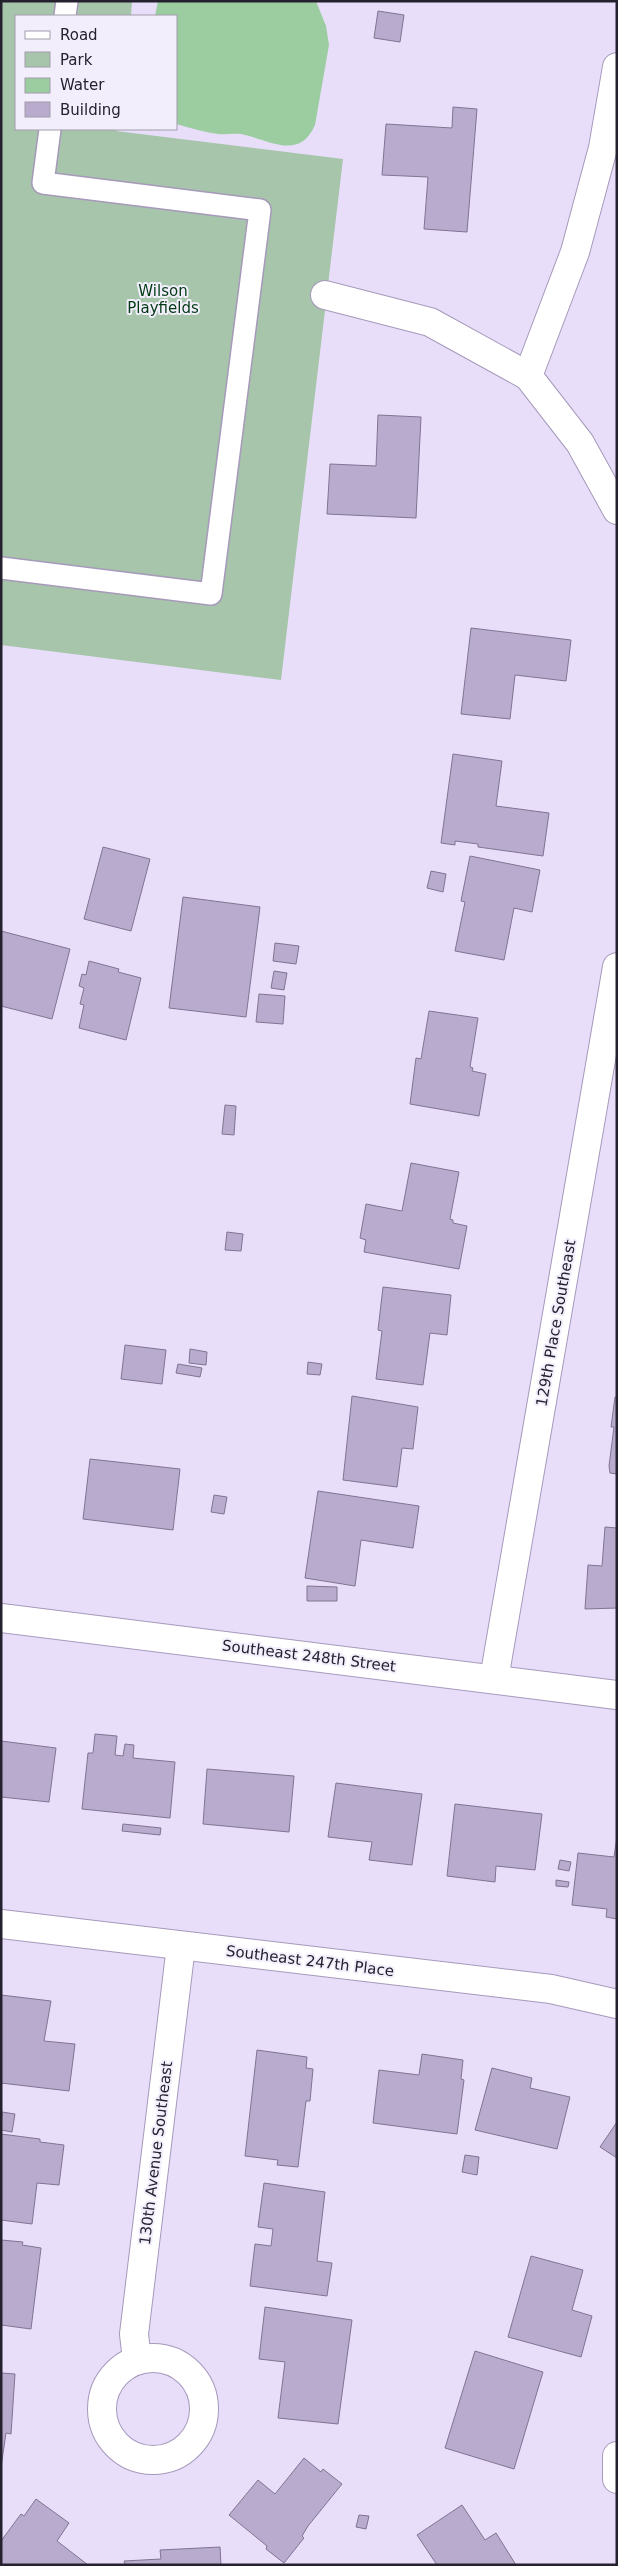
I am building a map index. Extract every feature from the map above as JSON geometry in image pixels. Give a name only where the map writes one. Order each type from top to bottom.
[{"type":"street","points":[[528,376],[575,252],[603,148],[617,67]]},
{"type":"street","points":[[325,295],[430,322],[528,376],[580,443],[617,510]]},
{"type":"street","name":"129th Place Southeast","points":[[494,1679],[617,967]]},
{"type":"street","name":"Southeast 248th Street","points":[[1,1618],[617,1695]]},
{"type":"street","name":"Southeast 247th Place","points":[[1,1924],[551,1989],[617,2004]]},
{"type":"street","name":"130th Avenue Southeast","points":[[137,2360],[134,2334],[181,1946]]},
{"type":"street","points":[[617,2456],[617,2479]]},
{"type":"lane","points":[[65,15],[66,1]]},
{"type":"lane","points":[[1,568],[211,594],[260,210],[43,183],[50,130]]},
{"type":"green space","name":"Wilson Playfields","points":[[1,1],[132,1],[131,15],[15,15],[15,130],[116,130],[343,159],[281,680],[1,645]]},
{"type":"water","points":[[158,1],[316,1],[326,26],[329,45],[315,125],[308,136],[301,142],[283,145],[241,134],[218,134],[178,125],[178,15],[155,15]]},
{"type":"building","points":[[378,11],[404,15],[400,42],[374,38]]},
{"type":"building","points":[[453,107],[477,109],[467,232],[424,229],[428,177],[382,175],[386,124],[452,128]]},
{"type":"building","points":[[378,415],[421,417],[416,518],[327,514],[330,464],[376,466]]},
{"type":"building","points":[[471,628],[571,640],[566,681],[515,675],[510,719],[461,714]]},
{"type":"building","points":[[453,754],[502,761],[496,806],[549,813],[543,856],[478,847],[478,844],[455,841],[455,845],[441,843]]},
{"type":"building","points":[[103,847],[150,859],[131,931],[84,919]]},
{"type":"building","points":[[470,856],[540,870],[532,912],[514,908],[504,960],[455,951],[465,902],[461,901]]},
{"type":"building","points":[[431,871],[446,874],[443,892],[427,888]]},
{"type":"building","points":[[183,897],[260,907],[246,1017],[169,1008]]},
{"type":"building","points":[[1,931],[70,949],[52,1019],[1,1006]]},
{"type":"building","points":[[275,943],[299,946],[296,964],[273,961]]},
{"type":"building","points":[[89,961],[119,969],[118,972],[141,978],[126,1040],[79,1028],[84,1005],[80,1004],[84,988],[79,986],[82,974],[86,975]]},
{"type":"building","points":[[274,971],[287,973],[284,990],[271,988]]},
{"type":"building","points":[[259,994],[285,996],[283,1024],[256,1022]]},
{"type":"building","points":[[429,1011],[478,1018],[470,1067],[473,1068],[472,1071],[486,1074],[479,1116],[410,1104],[416,1058],[421,1059]]},
{"type":"building","points":[[225,1105],[236,1106],[234,1135],[222,1134]]},
{"type":"building","points":[[411,1163],[459,1172],[450,1219],[453,1220],[453,1223],[467,1226],[459,1269],[364,1252],[366,1240],[360,1238],[366,1204],[402,1211]]},
{"type":"building","points":[[227,1232],[243,1234],[241,1251],[225,1250]]},
{"type":"building","points":[[383,1287],[451,1295],[447,1335],[430,1333],[423,1385],[376,1379],[382,1331],[378,1330]]},
{"type":"building","points":[[125,1345],[166,1350],[162,1384],[121,1379]]},
{"type":"building","points":[[190,1349],[207,1352],[206,1365],[189,1363]]},
{"type":"building","points":[[308,1362],[322,1364],[320,1375],[307,1374]]},
{"type":"building","points":[[178,1364],[202,1368],[200,1377],[176,1373]]},
{"type":"building","points":[[352,1396],[418,1407],[413,1449],[402,1448],[397,1487],[343,1480]]},
{"type":"building","points":[[615,1397],[617,1397],[617,1474],[610,1473],[609,1466],[614,1427],[611,1427]]},
{"type":"building","points":[[90,1459],[180,1469],[173,1530],[83,1519]]},
{"type":"building","points":[[318,1491],[419,1506],[413,1548],[361,1540],[355,1586],[305,1578]]},
{"type":"building","points":[[214,1495],[227,1497],[224,1514],[211,1512]]},
{"type":"building","points":[[605,1527],[617,1528],[617,1608],[585,1609],[588,1565],[602,1566]]},
{"type":"building","points":[[307,1586],[337,1587],[337,1601],[307,1601]]},
{"type":"building","points":[[95,1734],[117,1736],[115,1755],[123,1756],[125,1744],[134,1745],[133,1758],[175,1762],[170,1818],[82,1809],[88,1753],[93,1753]]},
{"type":"building","points":[[1,1741],[56,1748],[49,1802],[1,1797]]},
{"type":"building","points":[[207,1769],[294,1776],[289,1832],[203,1824]]},
{"type":"building","points":[[336,1783],[422,1794],[412,1865],[369,1860],[372,1842],[328,1837]]},
{"type":"building","points":[[455,1804],[542,1814],[535,1870],[496,1866],[495,1882],[447,1876]]},
{"type":"building","points":[[123,1824],[161,1828],[160,1835],[122,1831]]},
{"type":"building","points":[[617,1837],[617,1919],[606,1917],[607,1909],[572,1905],[578,1853],[614,1857]]},
{"type":"building","points":[[560,1860],[571,1862],[569,1871],[558,1869]]},
{"type":"building","points":[[556,1880],[569,1882],[568,1887],[556,1886]]},
{"type":"building","points":[[1,1995],[51,2001],[44,2041],[75,2044],[69,2091],[1,2083]]},
{"type":"building","points":[[257,2050],[307,2057],[306,2068],[313,2069],[310,2101],[306,2101],[298,2167],[277,2165],[278,2160],[245,2156]]},
{"type":"building","points":[[422,2054],[463,2060],[461,2079],[464,2080],[457,2134],[373,2123],[379,2070],[419,2075]]},
{"type":"building","points":[[492,2068],[532,2078],[530,2088],[570,2097],[557,2149],[475,2130]]},
{"type":"building","points":[[2,2112],[15,2114],[12,2132],[1,2130]]},
{"type":"building","points":[[617,2122],[617,2158],[600,2147]]},
{"type":"building","points":[[1,2134],[40,2139],[40,2142],[64,2145],[59,2185],[37,2183],[32,2224],[1,2220]]},
{"type":"building","points":[[465,2155],[479,2157],[477,2175],[462,2172]]},
{"type":"building","points":[[264,2183],[325,2192],[317,2261],[332,2263],[327,2296],[250,2286],[255,2244],[271,2246],[273,2229],[258,2227]]},
{"type":"building","points":[[1,2240],[23,2242],[22,2245],[41,2248],[31,2329],[1,2325]]},
{"type":"building","points":[[531,2256],[583,2270],[572,2310],[592,2316],[581,2357],[508,2337]]},
{"type":"building","points":[[265,2307],[352,2320],[338,2424],[278,2418],[285,2362],[259,2359]]},
{"type":"building","points":[[475,2351],[543,2372],[514,2469],[445,2448]]},
{"type":"building","points":[[1,2373],[15,2374],[11,2434],[6,2433],[1,2467]]},
{"type":"building","points":[[304,2458],[321,2472],[323,2469],[342,2484],[308,2526],[302,2536],[304,2538],[284,2563],[266,2549],[267,2546],[229,2515],[258,2480],[275,2494]]},
{"type":"building","points":[[36,2499],[69,2523],[57,2541],[88,2565],[1,2565],[1,2541],[21,2514],[24,2516]]},
{"type":"building","points":[[462,2505],[485,2540],[496,2533],[516,2565],[437,2565],[417,2535]]},
{"type":"building","points":[[359,2515],[369,2516],[366,2529],[356,2527]]},
{"type":"building","points":[[220,2547],[221,2565],[125,2565],[124,2561],[161,2559],[160,2550]]}]
